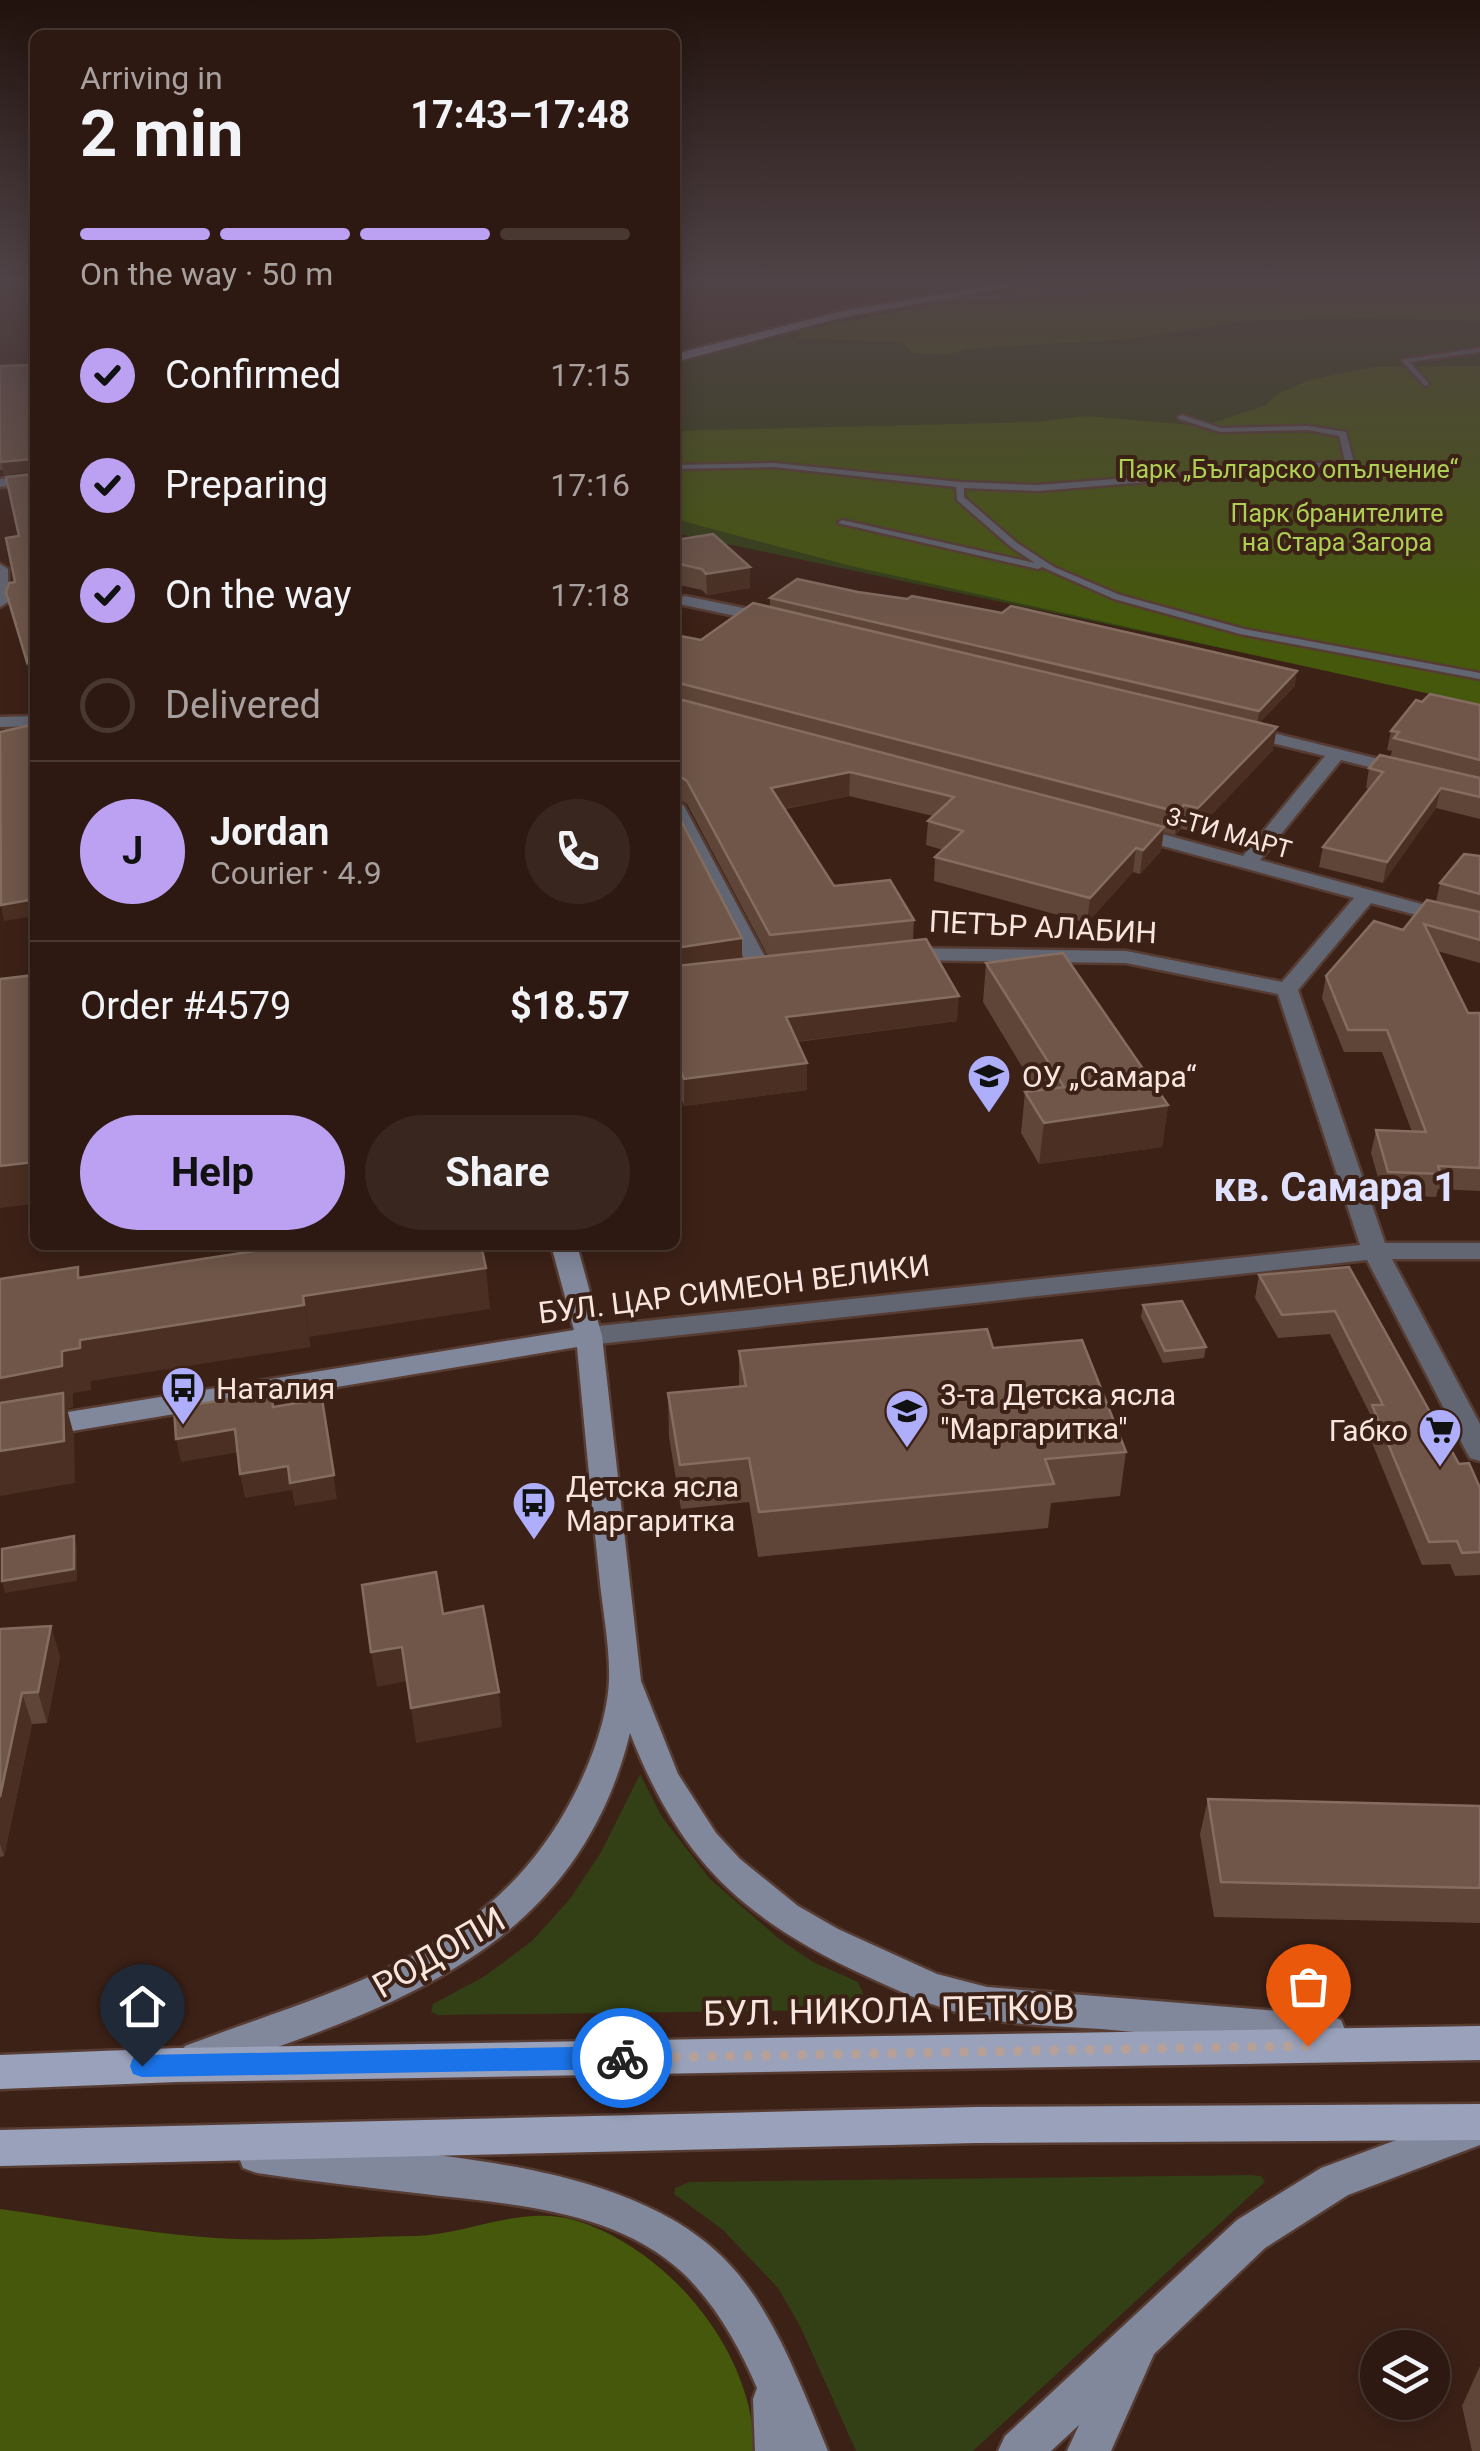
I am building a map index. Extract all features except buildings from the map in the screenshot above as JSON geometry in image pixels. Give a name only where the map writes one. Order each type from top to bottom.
[{"type":"main road","name":"БУЛ. НИКОЛА ПЕТКОВ","points":[[0,2072],[178,2065],[1472,2043]]},
{"type":"main road","points":[[0,2148],[976,2126],[1480,2124]]},
{"type":"street","points":[[0,483],[30,480]]},
{"type":"street","points":[[0,570],[4,591],[0,602]]},
{"type":"street","points":[[680,602],[797,624]]},
{"type":"street","points":[[0,722],[30,721]]},
{"type":"street","points":[[1221,726],[1426,777]]},
{"type":"street","points":[[1247,864],[1337,754]]},
{"type":"street","points":[[680,815],[762,970]]},
{"type":"street","name":"3-ТИ МАРТ","points":[[1107,825],[1480,926]]},
{"type":"street","points":[[1366,896],[1287,989],[1374,1251],[1480,1451]]},
{"type":"street","name":"ПЕТЪР АЛАБИН","points":[[875,957],[913,953],[1126,957],[1287,989]]},
{"type":"street","name":"РОДОПИ","points":[[565,1250],[589,1336],[625,1681],[664,1779],[704,1844],[728,1869],[786,1916],[878,1966],[932,1989],[988,2003],[1472,2043]]},
{"type":"street","name":"БУЛ. ЦАР СИМЕОН ВЕЛИКИ","points":[[0,1432],[589,1336],[1374,1251],[1480,1251]]},
{"type":"street","name":"РОДОПИ","points":[[178,2065],[376,1994],[453,1953],[505,1918],[548,1872],[586,1808],[602,1774],[625,1681]]},
{"type":"street","points":[[1020,2451],[1252,2234],[1335,2181],[1480,2124]]},
{"type":"street","points":[[167,2144],[542,2190],[622,2212],[697,2258],[726,2289],[806,2451]]},
{"type":"street","points":[[1089,2451],[1142,2334]]},
{"type":"street","points":[[771,2374],[777,2451]]},
{"type":"lane","points":[[680,468],[774,465],[1038,488],[1350,463],[1343,434],[1308,428],[1220,430],[1182,417]]},
{"type":"lane","points":[[960,484],[960,498],[1014,545],[1051,569],[1117,597],[1243,632],[1480,676]]},
{"type":"lane","points":[[842,524],[1051,569]]},
{"type":"green space","name":"Парк бранителите на Стара Загора","points":[[680,393],[1480,393],[1480,703],[680,534]]},
{"type":"green space","name":"Парк бранителите на Стара Загора","points":[[1480,393],[1480,705],[851,566],[680,520],[680,431],[1037,422],[1086,416],[1203,426],[1266,405],[1277,394]]},
{"type":"green space","points":[[640,1774],[662,1817],[710,1879],[778,1938],[813,1962],[858,1982],[863,1993],[862,2005],[848,2010],[438,2015],[431,2012],[433,2004],[485,1976],[532,1941],[569,1900],[600,1854]]},
{"type":"green space","points":[[1261,2176],[1265,2182],[973,2451],[856,2451],[800,2326],[778,2288],[723,2230],[674,2194],[675,2188],[690,2182]]},
{"type":"green space","points":[[0,2209],[152,2232],[256,2240],[416,2236],[534,2216],[574,2220],[641,2254],[699,2308],[739,2377],[750,2414],[754,2451],[0,2451]]},
{"type":"way so far","points":[[622,2058],[1308,2046]]},
{"type":"place","name":"ОУ „Самара“","points":[[989,1114]]},
{"type":"place","name":"Наталия","points":[[183,1426]]},
{"type":"place","name":"3-та Детска ясла \"Маргаритка\"","points":[[907,1449]]},
{"type":"place","name":"Габко","points":[[1440,1468]]},
{"type":"place","name":"Детска ясла Маргаритка","points":[[534,1541]]},
{"type":"district","name":"кв. Самара 1","points":[[1335,1187]]},
{"type":"route","points":[[142,2066],[622,2058]]},
{"type":"park label","name":"Парк „Българско опълчение“","points":[[1288,469]]}]
